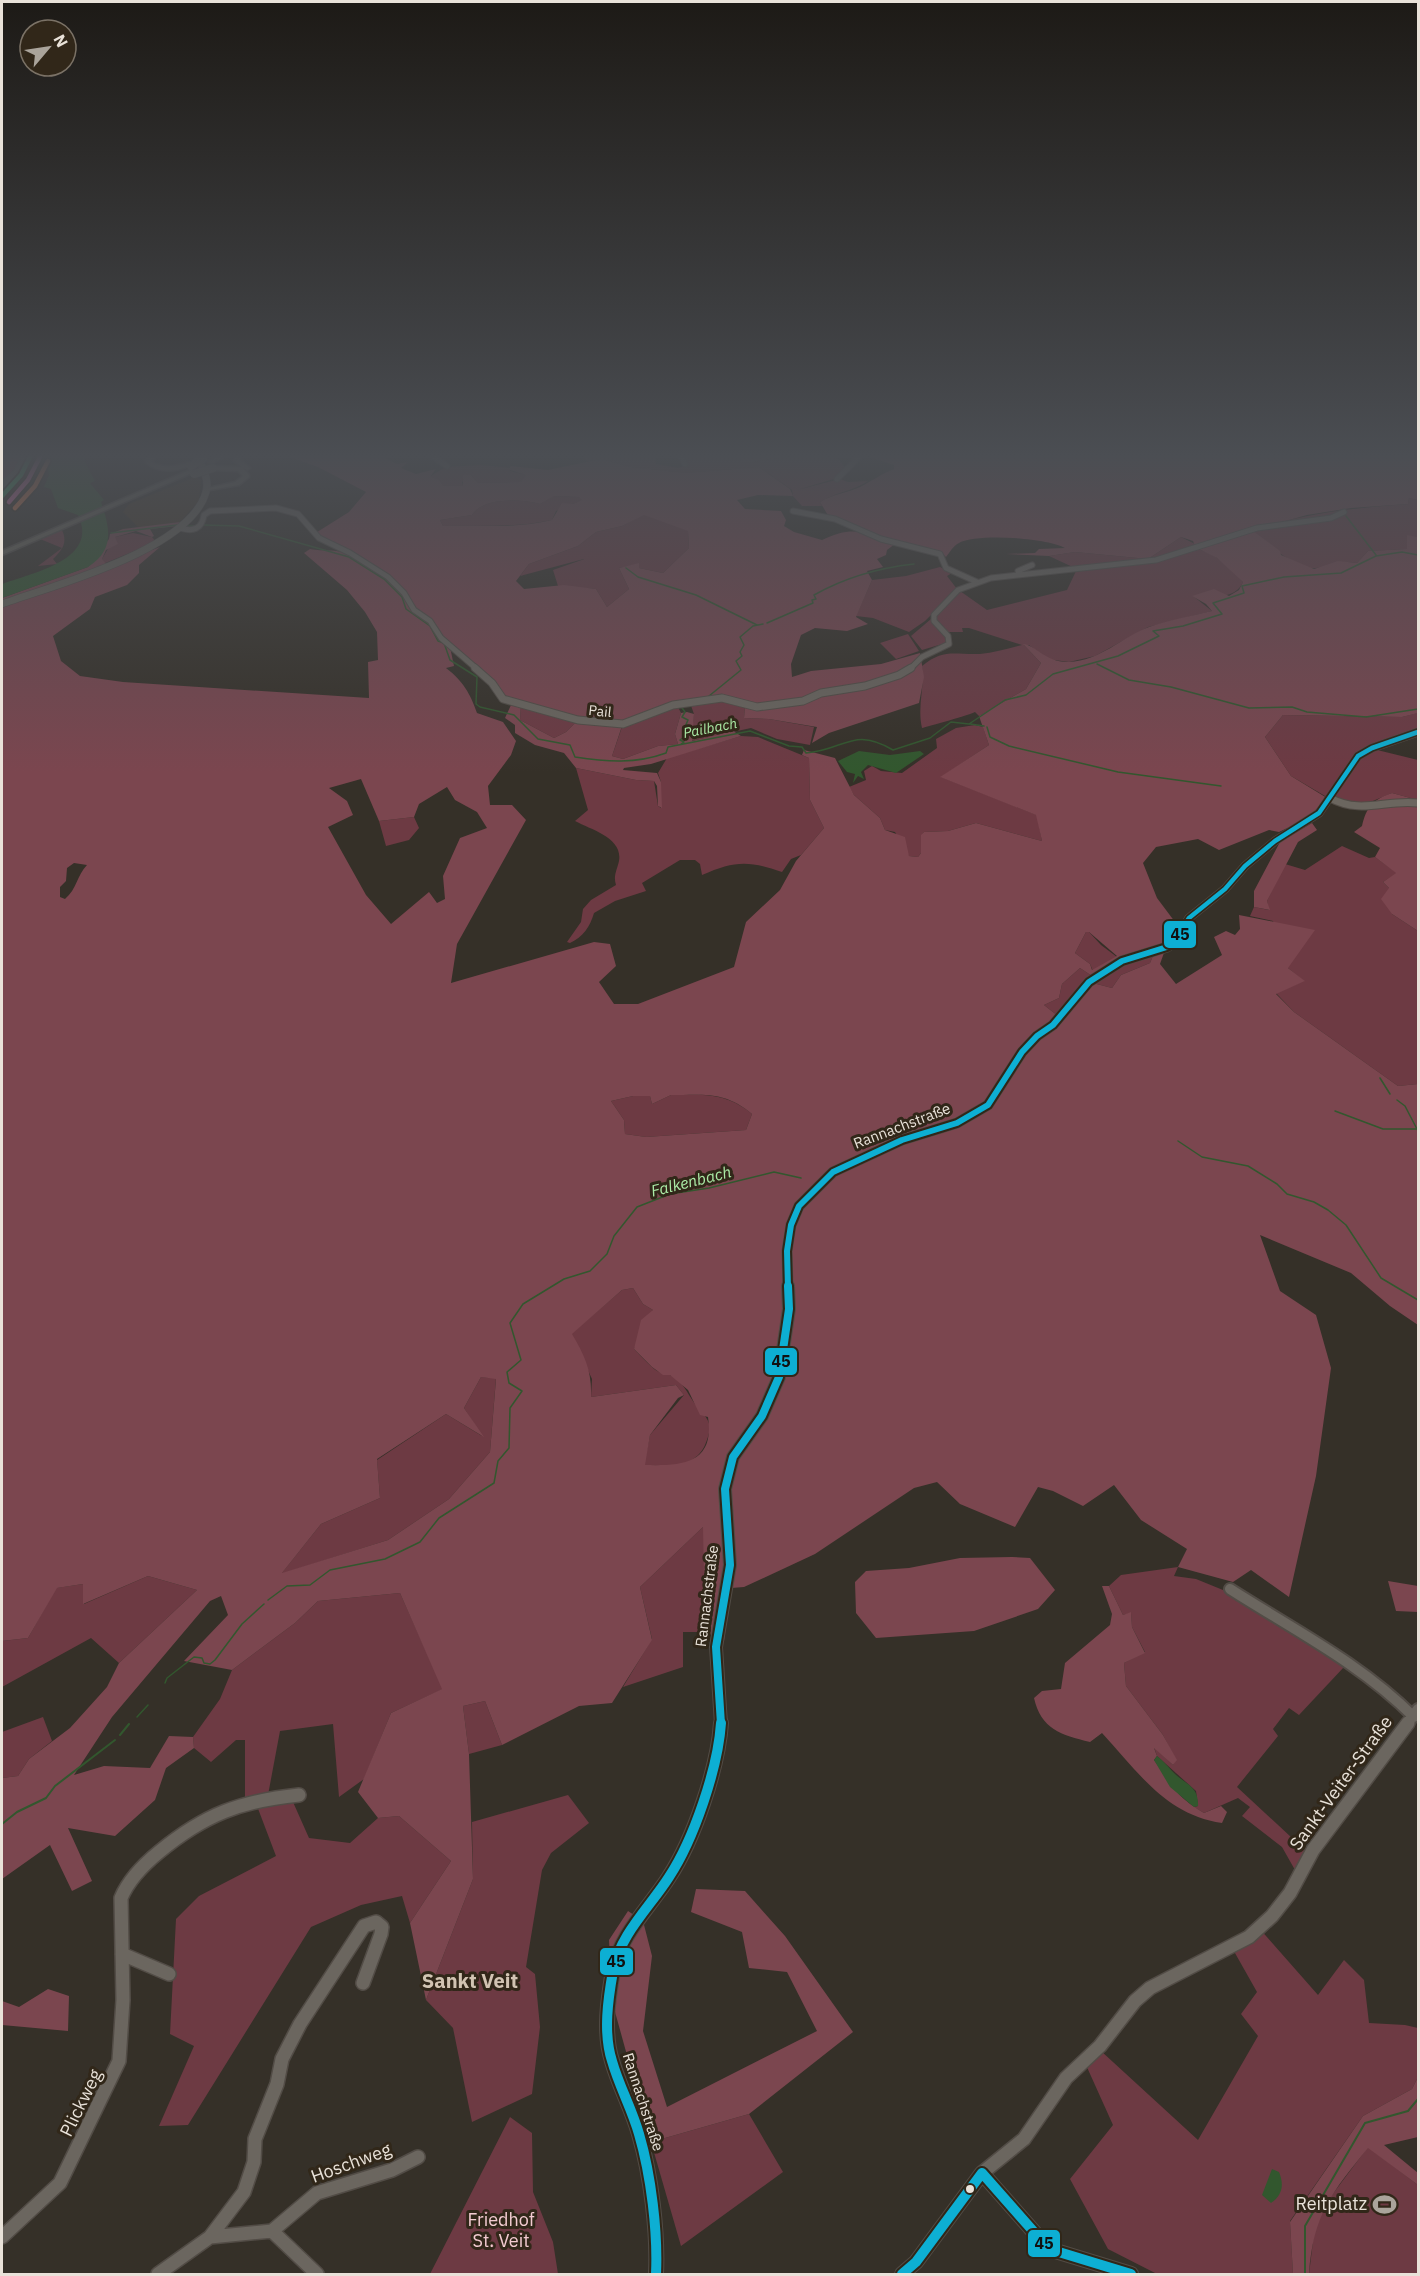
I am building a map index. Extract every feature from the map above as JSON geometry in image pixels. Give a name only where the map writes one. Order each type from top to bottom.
[{"type":"main road","points":[[2,604],[121,559]]},
{"type":"street","name":"Pail","points":[[360,559],[388,577],[404,593],[411,607],[430,621],[441,638],[492,683],[503,699],[561,717],[608,725],[637,720],[682,703],[722,698],[758,707],[803,701],[821,693],[889,679],[908,671],[922,657],[950,644],[948,636],[934,621],[934,615],[952,594],[977,582],[1009,574],[1032,565]]},
{"type":"street","points":[[942,559],[946,568],[977,582]]},
{"type":"street","name":"Pail","points":[[1009,574],[1072,570],[1095,565],[1158,559]]},
{"type":"street","name":"Rannachstraße","points":[[656,2274],[657,2253],[646,2167],[639,2134],[611,2059],[607,2013],[614,1967],[627,1935],[670,1876],[689,1839],[719,1751],[721,1718],[716,1647],[730,1565],[730,1540],[724,1489],[733,1457],[762,1416],[779,1377],[789,1309],[787,1251],[791,1225],[799,1206],[833,1172],[902,1140],[957,1123],[988,1105],[1022,1052],[1037,1036],[1053,1025],[1089,982],[1122,961],[1167,947],[1176,941],[1194,913],[1225,889],[1259,854],[1314,818],[1363,752],[1419,732]]},
{"type":"street","points":[[1330,798],[1346,807],[1358,810],[1398,801],[1419,802]]},
{"type":"street","name":"Sankt-Veiter-Straße","points":[[902,2274],[916,2262],[982,2174],[1024,2139],[1066,2078],[1100,2046],[1142,1995],[1248,1937],[1272,1916],[1290,1893],[1313,1851],[1416,1713],[1389,1691],[1294,1627],[1265,1613],[1230,1589]]},
{"type":"street","name":"Plickweg","points":[[2,2237],[60,2183],[116,2072],[119,2061],[122,2016],[121,1898],[124,1888],[142,1867],[191,1826],[213,1812],[272,1797],[299,1795]]},
{"type":"street","points":[[162,2273],[210,2237],[244,2192],[254,2162],[255,2139],[277,2084],[282,2059],[300,2024],[364,1926],[376,1922],[382,1927],[382,1933],[369,1961],[363,1983]]},
{"type":"street","points":[[122,1954],[169,1974]]},
{"type":"street","name":"Hoschweg","points":[[272,2231],[317,2193],[392,2170],[418,2157]]},
{"type":"street","points":[[982,2174],[1049,2249],[1131,2274]]},
{"type":"street","points":[[210,2237],[272,2231],[317,2274]]},
{"type":"green space","points":[[47,559],[53,559],[57,564],[38,566]]},
{"type":"green space","points":[[102,559],[115,559],[103,564]]},
{"type":"green space","points":[[542,559],[582,559],[520,576],[529,564]]},
{"type":"green space","points":[[583,559],[677,559],[663,573],[639,568],[639,564],[619,568],[629,589],[607,607],[596,589],[558,586],[553,570]]},
{"type":"green space","points":[[1056,559],[1219,559],[1243,582],[1239,588],[1228,595],[1193,596],[1212,611],[1148,627],[1095,656],[1069,662],[1047,659],[1029,645],[1024,645],[1041,663],[1026,689],[979,716],[975,712],[922,728],[920,712],[922,666],[943,655],[996,652],[1022,645],[969,628],[962,628],[963,632],[946,632],[936,619],[937,615],[960,591],[987,610],[1067,590],[1077,569]]},
{"type":"green space","points":[[1289,559],[1360,559],[1357,563],[1316,568],[1308,568]]},
{"type":"green space","points":[[940,567],[952,573],[947,576],[957,589],[925,621],[909,632],[873,618],[856,616],[872,580],[906,576]]},
{"type":"green space","points":[[931,619],[949,642],[922,650],[911,636]]},
{"type":"green space","points":[[908,634],[919,651],[896,659],[880,643]]},
{"type":"green space","points":[[713,699],[745,706],[744,718],[769,719],[814,727],[810,745],[777,739],[751,728],[691,741],[694,714],[690,703]]},
{"type":"green space","points":[[521,704],[577,721],[566,732],[554,738],[520,720]]},
{"type":"green space","points":[[677,705],[681,713],[675,734],[678,744],[658,746],[623,759],[612,756],[623,724]]},
{"type":"green space","points":[[1417,713],[1418,728],[1369,748],[1418,760],[1418,800],[1392,793],[1356,808],[1328,795],[1325,796],[1291,776],[1265,737],[1283,715],[1402,717]]},
{"type":"green space","points":[[975,725],[983,727],[989,745],[941,777],[1037,815],[1042,841],[976,823],[948,831],[924,832],[921,836],[921,853],[918,857],[909,856],[895,832],[885,830],[880,818],[854,795],[849,787],[866,780],[864,771],[872,766],[881,771],[902,773],[937,748],[936,739],[956,728]]},
{"type":"green space","points":[[741,736],[758,737],[809,758],[810,800],[824,828],[801,855],[791,859],[782,872],[760,865],[741,864],[723,867],[702,875],[700,864],[695,860],[680,860],[642,883],[646,891],[615,901],[594,913],[582,935],[575,941],[567,942],[581,922],[583,909],[591,900],[616,885],[615,876],[619,861],[619,853],[611,841],[575,821],[588,810],[576,768],[636,780],[654,781],[658,806],[661,808],[661,782],[658,773],[667,758]]},
{"type":"green space","points":[[414,817],[419,828],[409,840],[386,846],[379,821]]},
{"type":"green space","points":[[1342,846],[1369,858],[1375,857],[1397,873],[1383,882],[1389,888],[1392,914],[1418,931],[1418,1084],[1398,1086],[1294,1012],[1276,993],[1304,981],[1288,968],[1273,921],[1250,916],[1254,907],[1269,910],[1267,901],[1285,864],[1305,870]]},
{"type":"green space","points":[[1086,932],[1089,932],[1117,957],[1093,971],[1090,964],[1075,953]]},
{"type":"green space","points":[[1155,951],[1150,963],[1121,975],[1112,988],[1089,982],[1058,1016],[1044,1005],[1059,998],[1062,984],[1080,968],[1095,978],[1122,961]]},
{"type":"green space","points":[[671,1095],[704,1095],[723,1098],[752,1114],[746,1130],[646,1137],[625,1134],[624,1120],[611,1101],[633,1096],[650,1096],[652,1104]]},
{"type":"green space","points":[[633,1288],[643,1304],[653,1310],[634,1349],[655,1370],[670,1375],[680,1382],[709,1424],[710,1429],[705,1445],[700,1453],[687,1462],[671,1465],[644,1465],[650,1435],[684,1395],[676,1385],[591,1397],[592,1379],[571,1334],[622,1290]]},
{"type":"green space","points":[[481,1377],[496,1378],[490,1452],[449,1499],[388,1540],[281,1574],[321,1524],[380,1498],[377,1460],[446,1414],[482,1436],[464,1408]]},
{"type":"green space","points":[[704,1526],[705,1632],[683,1632],[683,1667],[623,1687],[652,1639],[640,1587]]},
{"type":"green space","points":[[1178,1567],[1174,1576],[1196,1579],[1223,1590],[1344,1667],[1299,1715],[1289,1708],[1273,1729],[1278,1736],[1237,1787],[1306,1851],[1295,1870],[1282,1847],[1242,1816],[1250,1807],[1238,1798],[1204,1813],[1194,1807],[1198,1806],[1196,1791],[1157,1756],[1154,1747],[1173,1765],[1176,1760],[1163,1735],[1126,1686],[1124,1663],[1145,1652],[1132,1627],[1131,1613],[1123,1615],[1109,1586],[1121,1575]]},
{"type":"green space","points":[[148,1576],[197,1590],[119,1663],[91,1638],[2,1687],[2,1641],[28,1638],[56,1588],[83,1584],[84,1604]]},
{"type":"green space","points":[[400,1593],[443,1689],[391,1713],[364,1779],[339,1797],[333,1724],[280,1731],[268,1795],[245,1800],[245,1740],[236,1740],[211,1762],[194,1748],[193,1737],[220,1699],[232,1670],[295,1623],[318,1601]]},
{"type":"green space","points":[[485,1701],[502,1745],[469,1754],[463,1706]]},
{"type":"green space","points":[[43,1717],[52,1741],[29,1759],[18,1776],[2,1778],[2,1732]]},
{"type":"green space","points":[[568,1795],[589,1823],[551,1853],[542,1870],[526,1967],[535,1974],[540,2027],[532,2094],[472,2122],[453,2028],[426,2000],[473,1879],[472,1822]]},
{"type":"green space","points":[[293,1802],[309,1838],[350,1843],[378,1818],[399,1816],[451,1861],[410,1923],[402,1896],[361,1905],[311,1927],[188,2125],[159,2126],[194,2046],[170,2034],[176,1919],[199,1896],[276,1856],[257,1806]]},
{"type":"green space","points":[[1259,1928],[1318,1995],[1344,1960],[1364,1980],[1369,2023],[1418,2028],[1418,2077],[1412,2089],[1363,2116],[1290,2221],[1293,2274],[1157,2274],[1108,2249],[1070,2179],[1113,2125],[1086,2065],[1101,2051],[1198,2140],[1258,2036],[1241,2014],[1257,1992],[1231,1946]]},
{"type":"green space","points":[[749,2114],[783,2172],[681,2246],[651,2142]]},
{"type":"green space","name":"Friedhof St. Veit","points":[[510,2117],[532,2133],[533,2192],[553,2242],[558,2274],[430,2274]]},
{"type":"green space","points":[[1368,2147],[1418,2185],[1418,2274],[1309,2274],[1314,2233],[1323,2207]]},
{"type":"shaded area","points":[[63,559],[98,559],[88,567],[2,598],[2,584]]},
{"type":"shaded area","points":[[94,559],[102,559],[106,564],[2,603],[2,598],[88,567]]},
{"type":"shaded area","points":[[127,559],[146,559],[139,565],[139,573],[127,585],[95,597],[90,609],[53,636],[61,661],[80,676],[123,682],[369,698],[368,662],[378,660],[377,632],[365,612],[347,590],[311,559],[542,559],[529,564],[516,581],[524,589],[564,585],[596,589],[607,607],[629,589],[619,568],[639,563],[639,568],[663,573],[677,559],[877,559],[883,567],[867,571],[872,580],[856,617],[868,624],[847,631],[815,628],[801,635],[791,664],[792,677],[811,671],[881,664],[920,653],[924,677],[919,703],[829,733],[812,743],[817,727],[769,719],[744,718],[745,706],[730,701],[714,699],[697,701],[616,724],[584,720],[521,704],[520,720],[554,738],[566,732],[577,721],[600,726],[622,726],[612,756],[623,759],[658,746],[678,744],[675,734],[681,713],[694,714],[692,741],[733,731],[741,736],[651,764],[624,768],[623,770],[657,773],[661,782],[662,808],[658,806],[657,786],[654,781],[636,780],[576,768],[564,753],[535,745],[515,733],[515,725],[505,718],[511,705],[429,622],[437,638],[450,647],[454,666],[446,668],[465,688],[477,713],[503,722],[516,741],[511,755],[488,786],[490,805],[512,805],[526,820],[457,944],[451,983],[594,942],[610,944],[616,966],[599,982],[614,1004],[638,1004],[734,967],[746,922],[780,890],[796,861],[824,828],[810,800],[809,758],[802,755],[804,750],[835,758],[854,795],[880,818],[885,830],[905,837],[909,856],[918,857],[921,853],[921,835],[924,832],[948,831],[976,823],[1042,841],[1036,815],[940,777],[989,745],[979,716],[1026,689],[1041,663],[1023,644],[1054,660],[1080,661],[1091,658],[1149,627],[1212,611],[1206,604],[1192,596],[1214,589],[1229,596],[1239,590],[1243,582],[1218,559],[1291,559],[1314,569],[1338,561],[1357,563],[1360,559],[1418,559],[1418,713],[1402,717],[1283,715],[1265,737],[1291,776],[1327,798],[1308,818],[1279,832],[1269,830],[1219,850],[1198,839],[1156,847],[1143,863],[1157,898],[1175,922],[1160,964],[1176,984],[1222,955],[1214,937],[1226,931],[1235,935],[1240,929],[1239,915],[1315,930],[1288,968],[1305,981],[1276,994],[1294,1012],[1398,1086],[1418,1084],[1418,1325],[1390,1306],[1351,1273],[1260,1235],[1280,1291],[1316,1315],[1331,1368],[1316,1476],[1289,1597],[1251,1570],[1233,1582],[1178,1567],[1187,1549],[1141,1520],[1114,1485],[1083,1506],[1053,1491],[1038,1487],[1015,1527],[960,1504],[937,1482],[914,1488],[815,1554],[744,1587],[731,1588],[724,1641],[705,1632],[703,1527],[640,1587],[652,1640],[612,1703],[579,1706],[502,1745],[485,1701],[463,1706],[469,1754],[473,1879],[426,2000],[410,1923],[451,1861],[399,1816],[378,1818],[358,1792],[391,1713],[442,1689],[400,1593],[318,1601],[295,1623],[232,1670],[184,1661],[228,1615],[221,1596],[210,1601],[112,1717],[74,1775],[104,1766],[150,1768],[169,1736],[193,1737],[194,1748],[166,1768],[155,1800],[115,1836],[68,1828],[92,1881],[72,1891],[50,1845],[2,1879],[2,1778],[18,1776],[29,1759],[70,1728],[107,1687],[119,1663],[197,1590],[148,1576],[83,1604],[83,1584],[57,1588],[28,1638],[2,1641],[2,606]],"holes":[[[361,779],[379,821],[414,817],[419,804],[447,787],[455,800],[477,812],[487,828],[460,838],[443,876],[445,899],[437,903],[429,892],[391,924],[366,895],[328,827],[353,815],[347,801],[329,788]],[[74,863],[87,865],[65,899],[60,897],[60,887],[66,881],[67,868]],[[1086,932],[1089,932],[1117,956],[1092,970],[1090,964],[1075,953]],[[1155,951],[1150,963],[1121,975],[1112,988],[1089,982],[1058,1016],[1044,1005],[1059,998],[1062,984],[1080,968],[1095,978],[1133,956]],[[671,1095],[714,1096],[733,1101],[752,1114],[746,1130],[646,1137],[625,1134],[624,1120],[611,1101],[633,1096],[650,1096],[652,1104]],[[633,1288],[643,1304],[653,1310],[641,1320],[634,1349],[652,1367],[663,1375],[670,1375],[688,1390],[700,1415],[708,1417],[709,1433],[701,1453],[683,1463],[645,1465],[650,1435],[678,1398],[684,1395],[676,1385],[591,1397],[589,1371],[572,1334],[622,1290]],[[481,1377],[496,1379],[490,1452],[449,1499],[388,1540],[282,1573],[321,1524],[380,1498],[377,1459],[446,1414],[484,1437],[464,1408]]]},
{"type":"shaded area","points":[[859,751],[890,755],[920,751],[924,754],[896,773],[868,765],[861,772],[864,779],[858,776],[853,783],[855,774],[847,772],[838,761]]},
{"type":"shaded area","points":[[1392,793],[1418,800],[1418,931],[1392,914],[1381,899],[1389,888],[1383,882],[1396,873],[1375,857],[1380,848],[1354,832],[1362,826],[1371,805]]},
{"type":"shaded area","points":[[1312,823],[1317,830],[1298,842],[1267,901],[1270,910],[1254,907],[1254,891],[1280,842]]},
{"type":"shaded area","points":[[960,1558],[1030,1558],[1055,1590],[1038,1609],[974,1631],[876,1638],[856,1613],[855,1582],[866,1571],[909,1568]]},
{"type":"shaded area","points":[[1388,1581],[1418,1586],[1418,1612],[1396,1611]]},
{"type":"shaded area","points":[[1102,1586],[1109,1586],[1123,1615],[1131,1612],[1132,1627],[1145,1653],[1124,1663],[1126,1686],[1163,1735],[1177,1760],[1173,1765],[1154,1748],[1157,1756],[1154,1760],[1175,1789],[1194,1807],[1204,1813],[1221,1806],[1227,1812],[1222,1823],[1185,1811],[1154,1790],[1102,1733],[1090,1742],[1070,1737],[1047,1724],[1037,1709],[1034,1698],[1042,1691],[1061,1689],[1065,1663],[1110,1625],[1112,1614]]},
{"type":"shaded area","points":[[1157,1756],[1194,1790],[1198,1806],[1194,1807],[1170,1787],[1154,1760]]},
{"type":"shaded area","points":[[696,1889],[745,1891],[785,1936],[853,2032],[749,2114],[651,2142],[612,2001],[609,1940],[628,1911],[643,1921],[652,1956],[643,2031],[667,2107],[817,2031],[787,1972],[749,1968],[742,1932],[691,1912]]},
{"type":"shaded area","points":[[48,1989],[69,1996],[68,2031],[2,2025],[2,2001],[19,2007]]},
{"type":"shaded area","points":[[1418,2077],[1418,2137],[1384,2145],[1418,2173],[1418,2185],[1368,2148],[1326,2205],[1315,2236],[1309,2274],[1293,2274],[1290,2222],[1363,2116],[1412,2089]]},
{"type":"shaded area","points":[[1272,2169],[1279,2172],[1282,2185],[1280,2193],[1271,2203],[1262,2195]]},
{"type":"waterway","name":"Pailbach","points":[[353,559],[384,579],[402,597],[406,609],[430,626],[438,641],[444,643],[450,660],[477,677],[476,704],[514,715],[538,739],[570,745],[575,757],[610,761],[655,757],[666,753],[668,747],[750,731],[789,746],[802,747],[806,753],[858,740],[879,743],[893,750],[930,738],[951,722],[969,724],[1005,700],[1026,695],[1053,674],[1118,656],[1159,636],[1153,631],[1183,626],[1222,614],[1213,603],[1244,593],[1242,586],[1284,577],[1341,573],[1369,559]]},
{"type":"waterway","points":[[767,623],[813,603],[812,600],[816,599],[814,595],[850,578],[914,564]]},
{"type":"waterway","points":[[626,568],[638,577],[696,595],[757,625]]},
{"type":"waterway","points":[[709,696],[741,670],[736,661],[742,656],[740,652],[744,645],[740,637],[753,626],[763,624]]},
{"type":"waterway","points":[[1097,664],[1129,680],[1171,687],[1249,708],[1292,707],[1307,712],[1366,717],[1418,709]]},
{"type":"waterway","points":[[680,705],[685,712],[682,717],[688,720],[685,727],[687,730],[683,734],[687,735],[680,740],[684,742],[681,744]]},
{"type":"waterway","points":[[970,724],[984,726]]},
{"type":"waterway","points":[[987,727],[990,737],[1009,746],[1118,772],[1221,786]]},
{"type":"waterway","points":[[1380,1078],[1390,1094]]},
{"type":"waterway","points":[[1397,1100],[1405,1106],[1418,1131]]},
{"type":"waterway","points":[[1335,1111],[1383,1129],[1416,1129]]},
{"type":"waterway","points":[[1178,1141],[1202,1157],[1248,1166],[1277,1184],[1287,1194],[1314,1202],[1328,1210],[1346,1225],[1381,1278],[1418,1300]]},
{"type":"waterway","name":"Falkenbach","points":[[268,1600],[287,1586],[310,1585],[330,1570],[385,1559],[420,1542],[439,1518],[494,1483],[498,1461],[509,1448],[510,1408],[522,1391],[509,1383],[507,1372],[521,1360],[510,1323],[523,1304],[564,1279],[590,1271],[607,1254],[614,1236],[637,1207],[670,1194],[709,1188],[774,1172],[801,1178]]},
{"type":"waterway","name":"Falkenbach","points":[[165,1683],[167,1678],[194,1657],[202,1658],[204,1663],[210,1664],[242,1624],[264,1604]]},
{"type":"waterway","name":"Falkenbach","points":[[137,1717],[148,1705]]},
{"type":"waterway","name":"Falkenbach","points":[[120,1735],[129,1724]]},
{"type":"waterway","name":"Falkenbach","points":[[2,1824],[17,1812],[46,1798],[55,1786],[115,1740]]},
{"type":"waterway","points":[[1305,2274],[1305,2226],[1365,2123],[1408,2111],[1418,2099]]},
{"type":"transit line","name":"45","points":[[656,2274],[657,2253],[646,2167],[639,2134],[611,2059],[607,2013],[614,1967],[627,1935],[670,1876],[689,1839],[719,1751],[721,1718],[716,1647],[730,1565],[725,1489],[733,1457],[762,1416],[779,1377],[789,1309],[787,1251],[791,1225],[799,1206],[833,1172],[902,1140],[957,1123],[988,1105],[1022,1052],[1037,1036],[1053,1025],[1089,982],[1122,961],[1167,947],[1176,941],[1189,918],[1225,889],[1245,866],[1275,841],[1319,813],[1358,756],[1372,748],[1418,732]]},
{"type":"transit line","name":"45","points":[[982,2173],[1049,2249],[1131,2274]]},
{"type":"transit line","name":"45","points":[[902,2274],[916,2262],[982,2173]]},
{"type":"place","name":"Reitplatz","points":[[1385,2204]]},
{"type":"district","name":"Sankt Veit","points":[[470,1981]]}]
